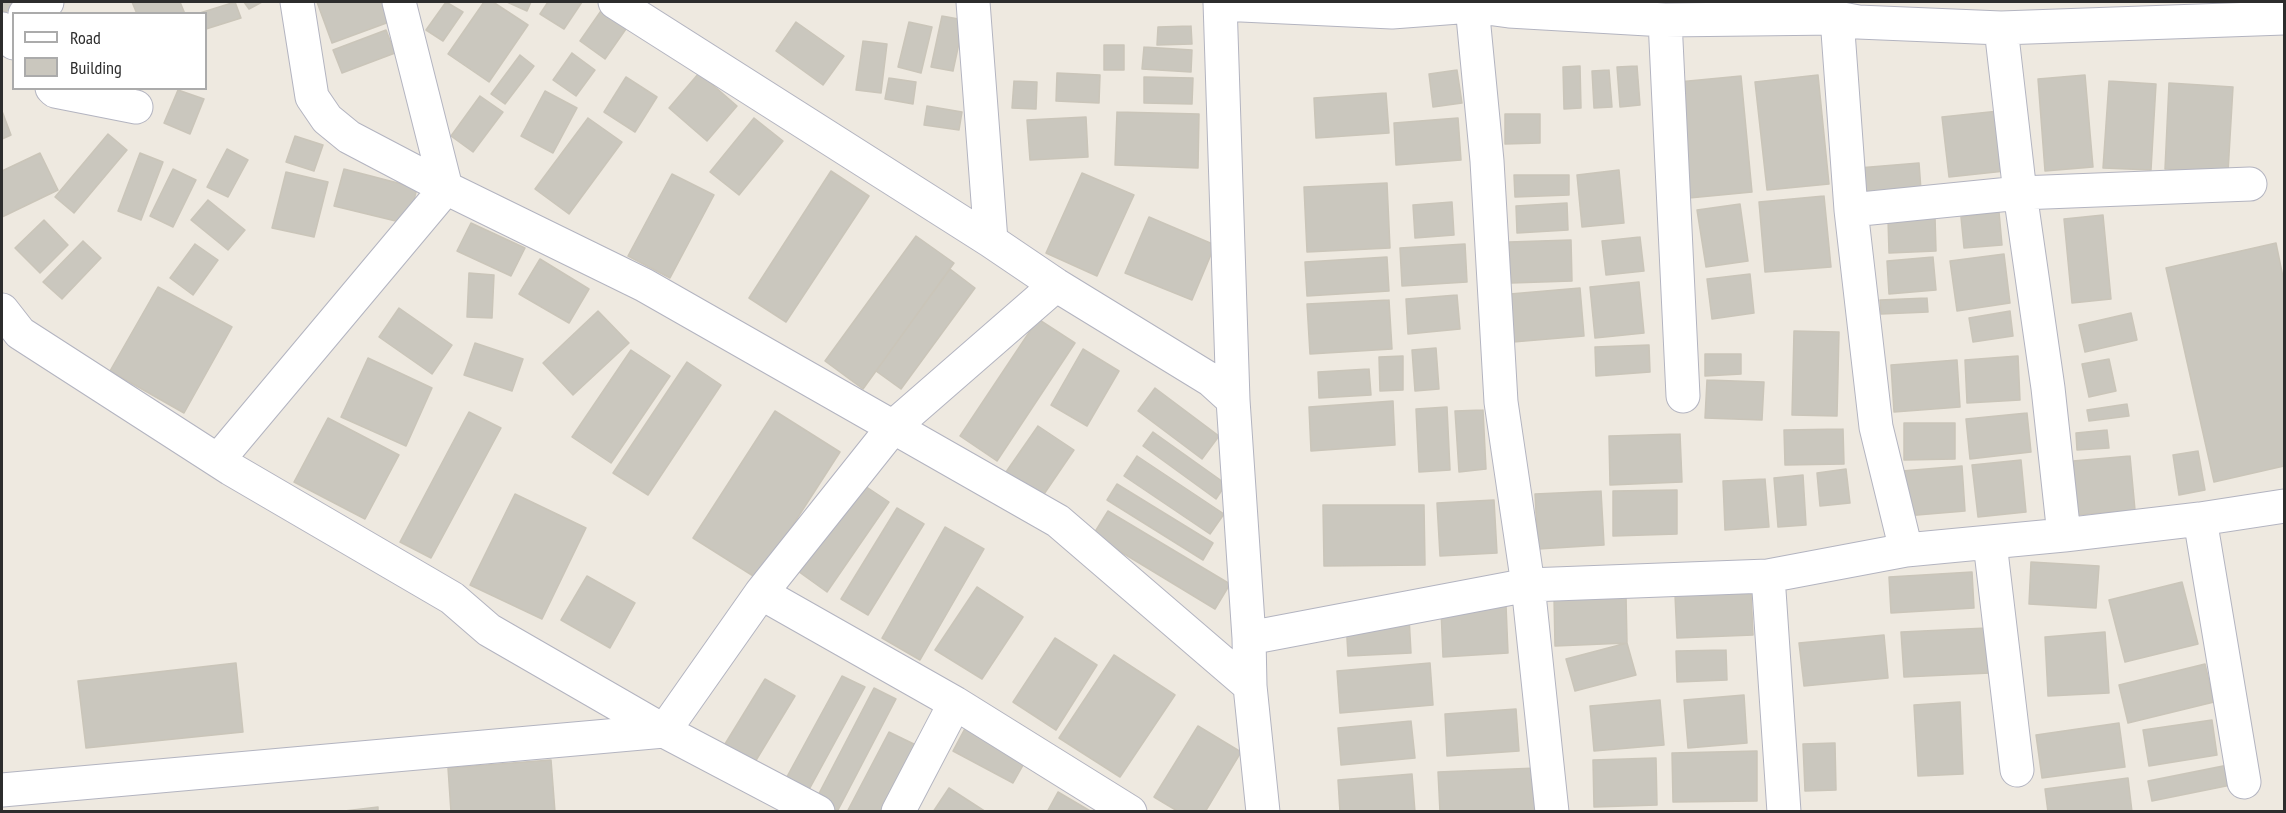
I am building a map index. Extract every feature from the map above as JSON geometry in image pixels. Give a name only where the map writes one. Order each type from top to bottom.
[{"type":"street","points":[[30,12],[47,2]]},
{"type":"street","points":[[297,2],[312,98],[327,119],[349,137],[446,188],[644,285],[1058,521],[1250,686]]},
{"type":"street","points":[[399,2],[446,188]]},
{"type":"street","points":[[615,2],[991,241],[1056,285],[1210,380],[1233,400]]},
{"type":"street","points":[[973,2],[991,241]]},
{"type":"street","points":[[1263,812],[1250,686],[1249,638],[1233,400],[1220,3],[1392,12],[1472,6],[1509,6],[1665,20],[1704,11],[1851,14],[2001,28],[2284,18]]},
{"type":"street","points":[[1472,6],[1487,161],[1501,402],[1528,585],[1552,812]]},
{"type":"street","points":[[1851,14],[1851,210],[1876,427],[1906,550]]},
{"type":"street","points":[[1665,20],[1683,396]]},
{"type":"street","points":[[2,28],[12,40]]},
{"type":"street","points":[[2001,28],[2020,193],[2048,388],[2064,536]]},
{"type":"street","points":[[54,90],[136,107]]},
{"type":"street","points":[[1851,210],[2020,193],[2250,184]]},
{"type":"street","points":[[218,460],[446,188]]},
{"type":"street","points":[[2,790],[664,731],[761,593],[894,426],[1056,285]]},
{"type":"street","points":[[2,310],[20,333],[218,460],[452,598],[489,630],[664,731],[818,812]]},
{"type":"street","points":[[1249,638],[1528,585],[1768,576],[1906,550],[2064,536],[2284,506]]},
{"type":"street","points":[[2200,519],[2244,782]]},
{"type":"street","points":[[1990,543],[2017,770]]},
{"type":"street","points":[[1768,576],[1784,812]]},
{"type":"street","points":[[761,593],[955,703],[1130,812]]},
{"type":"street","points":[[898,812],[955,703]]},
{"type":"building","points":[[2,2],[21,2],[22,5],[2,13]]},
{"type":"building","points":[[132,2],[180,2],[184,12],[136,12]]},
{"type":"building","points":[[235,2],[241,18],[207,29],[207,12],[203,12]]},
{"type":"building","points":[[244,2],[262,2],[249,9]]},
{"type":"building","points":[[317,2],[394,2],[400,18],[332,43]]},
{"type":"building","points":[[446,2],[463,12],[443,41],[426,30]]},
{"type":"building","points":[[484,2],[493,2],[528,25],[489,82],[448,54]]},
{"type":"building","points":[[507,2],[531,2],[527,11]]},
{"type":"building","points":[[548,2],[582,2],[564,29],[540,14]]},
{"type":"building","points":[[603,8],[628,26],[605,59],[580,41]]},
{"type":"building","points":[[942,16],[964,20],[953,71],[931,67]]},
{"type":"building","points":[[796,22],[844,56],[823,85],[776,51]]},
{"type":"building","points":[[909,22],[932,27],[921,73],[898,67]]},
{"type":"building","points":[[1191,26],[1192,44],[1157,45],[1158,27]]},
{"type":"building","points":[[386,30],[395,53],[342,73],[333,50]]},
{"type":"building","points":[[863,41],[887,44],[881,93],[856,90]]},
{"type":"building","points":[[1104,45],[1124,45],[1124,70],[1104,70]]},
{"type":"building","points":[[1144,47],[1192,50],[1191,72],[1142,69]]},
{"type":"building","points":[[572,53],[595,70],[576,96],[553,80]]},
{"type":"building","points":[[520,55],[534,66],[505,104],[491,94]]},
{"type":"building","points":[[1580,66],[1581,108],[1564,109],[1563,67]]},
{"type":"building","points":[[1637,66],[1640,105],[1620,107],[1617,67]]},
{"type":"building","points":[[1457,70],[1462,103],[1433,107],[1429,74]]},
{"type":"building","points":[[1609,70],[1612,107],[1594,108],[1592,71]]},
{"type":"building","points":[[699,73],[737,106],[707,141],[669,108]]},
{"type":"building","points":[[1057,73],[1100,75],[1099,103],[1056,101]]},
{"type":"building","points":[[1818,75],[1829,184],[1767,190],[1755,82]]},
{"type":"building","points":[[2085,75],[2093,167],[2045,171],[2038,79]]},
{"type":"building","points":[[1741,76],[1752,192],[1689,198],[1678,82]]},
{"type":"building","points":[[626,77],[657,97],[635,132],[604,112]]},
{"type":"building","points":[[1144,77],[1193,78],[1192,104],[1144,103]]},
{"type":"building","points":[[889,78],[916,82],[913,104],[885,99]]},
{"type":"building","points":[[1014,81],[1037,82],[1036,109],[1012,108]]},
{"type":"building","points":[[2109,81],[2156,84],[2151,170],[2103,168]]},
{"type":"building","points":[[2169,83],[2233,87],[2228,172],[2165,169]]},
{"type":"building","points":[[178,90],[204,99],[190,134],[164,123]]},
{"type":"building","points":[[545,91],[577,108],[553,153],[521,136]]},
{"type":"building","points":[[1386,93],[1389,133],[1316,138],[1314,98]]},
{"type":"building","points":[[480,96],[503,112],[473,152],[451,136]]},
{"type":"building","points":[[927,106],[962,112],[959,130],[924,125]]},
{"type":"building","points":[[2,111],[11,135],[2,139]]},
{"type":"building","points":[[1999,111],[2005,171],[1949,177],[1942,117]]},
{"type":"building","points":[[1117,112],[1199,114],[1198,168],[1115,165]]},
{"type":"building","points":[[1505,114],[1540,114],[1540,143],[1505,144]]},
{"type":"building","points":[[1086,117],[1088,157],[1030,160],[1027,120]]},
{"type":"building","points":[[588,118],[622,142],[569,214],[535,189]]},
{"type":"building","points":[[754,118],[783,141],[739,195],[710,172]]},
{"type":"building","points":[[1458,118],[1461,160],[1396,165],[1394,123]]},
{"type":"building","points":[[108,134],[127,150],[74,213],[55,197]]},
{"type":"building","points":[[295,136],[323,145],[314,171],[286,162]]},
{"type":"building","points":[[227,149],[248,160],[228,197],[207,187]]},
{"type":"building","points":[[40,153],[58,190],[2,217],[2,171]]},
{"type":"building","points":[[140,153],[163,162],[141,220],[118,211]]},
{"type":"building","points":[[1919,163],[1921,190],[1860,194],[1858,168]]},
{"type":"building","points":[[173,169],[196,180],[173,227],[150,216]]},
{"type":"building","points":[[344,169],[417,188],[408,224],[334,206]]},
{"type":"building","points":[[1619,170],[1624,223],[1582,227],[1577,175]]},
{"type":"building","points":[[831,171],[869,196],[786,322],[749,298]]},
{"type":"building","points":[[286,172],[328,182],[314,237],[272,228]]},
{"type":"building","points":[[1082,173],[1134,195],[1097,276],[1046,253]]},
{"type":"building","points":[[672,174],[714,195],[670,278],[628,256]]},
{"type":"building","points":[[1514,175],[1569,175],[1569,195],[1515,197]]},
{"type":"building","points":[[1387,183],[1390,248],[1307,252],[1304,187]]},
{"type":"building","points":[[1824,196],[1831,267],[1765,272],[1759,202]]},
{"type":"building","points":[[208,200],[245,230],[228,250],[191,220]]},
{"type":"building","points":[[1452,202],[1454,235],[1415,238],[1413,205]]},
{"type":"building","points":[[1567,203],[1568,230],[1517,233],[1516,206]]},
{"type":"building","points":[[1740,204],[1748,261],[1706,267],[1697,210]]},
{"type":"building","points":[[1999,212],[2002,245],[1964,248],[1961,217]]},
{"type":"building","points":[[2103,215],[2111,299],[2072,303],[2064,219]]},
{"type":"building","points":[[1149,217],[1215,245],[1192,300],[1125,273]]},
{"type":"building","points":[[1935,217],[1936,251],[1889,253],[1888,219]]},
{"type":"building","points":[[44,220],[68,245],[40,273],[15,248]]},
{"type":"building","points":[[471,223],[525,248],[511,276],[457,251]]},
{"type":"building","points":[[916,236],[954,263],[863,389],[825,361]]},
{"type":"building","points":[[1640,237],[1644,271],[1606,275],[1602,241]]},
{"type":"building","points":[[1571,240],[1572,281],[1511,283],[1509,242]]},
{"type":"building","points":[[83,241],[101,258],[62,299],[43,282]]},
{"type":"building","points":[[2276,243],[2284,282],[2284,466],[2214,482],[2166,268]]},
{"type":"building","points":[[195,244],[218,260],[193,295],[170,278]]},
{"type":"building","points":[[1465,244],[1467,282],[1402,286],[1400,248]]},
{"type":"building","points":[[2004,254],[2010,303],[1957,311],[1950,261]]},
{"type":"building","points":[[1387,257],[1389,291],[1307,296],[1305,262]]},
{"type":"building","points":[[1933,257],[1936,290],[1889,294],[1887,261]]},
{"type":"building","points":[[540,259],[589,289],[569,323],[519,294]]},
{"type":"building","points":[[950,269],[975,288],[901,389],[876,371]]},
{"type":"building","points":[[469,273],[494,275],[492,318],[467,317]]},
{"type":"building","points":[[1750,274],[1754,313],[1712,319],[1707,279]]},
{"type":"building","points":[[1639,282],[1644,333],[1595,338],[1590,287]]},
{"type":"building","points":[[158,287],[232,327],[184,413],[110,371]]},
{"type":"building","points":[[1580,288],[1584,336],[1513,342],[1510,294]]},
{"type":"building","points":[[1457,295],[1460,329],[1408,334],[1406,299]]},
{"type":"building","points":[[1927,298],[1928,312],[1881,314],[1880,300]]},
{"type":"building","points":[[1389,300],[1392,349],[1310,354],[1307,304]]},
{"type":"building","points":[[399,308],[452,345],[432,374],[379,337]]},
{"type":"building","points":[[598,311],[629,343],[573,395],[543,363]]},
{"type":"building","points":[[2010,311],[2013,336],[1973,342],[1969,318]]},
{"type":"building","points":[[2131,313],[2137,340],[2085,352],[2079,325]]},
{"type":"building","points":[[1038,319],[1075,343],[997,461],[960,436]]},
{"type":"building","points":[[1794,331],[1839,332],[1837,416],[1792,415]]},
{"type":"building","points":[[475,343],[523,359],[512,391],[464,375]]},
{"type":"building","points":[[1649,345],[1650,372],[1596,376],[1595,347]]},
{"type":"building","points":[[1436,348],[1439,389],[1415,391],[1412,350]]},
{"type":"building","points":[[1083,349],[1119,371],[1087,426],[1051,405]]},
{"type":"building","points":[[631,350],[670,376],[611,463],[572,437]]},
{"type":"building","points":[[1705,354],[1741,354],[1741,374],[1705,376]]},
{"type":"building","points":[[1403,356],[1403,390],[1380,391],[1379,357]]},
{"type":"building","points":[[2018,356],[2020,400],[1967,403],[1965,360]]},
{"type":"building","points":[[368,358],[432,388],[406,446],[341,417]]},
{"type":"building","points":[[2109,359],[2116,391],[2089,397],[2082,364]]},
{"type":"building","points":[[1957,360],[1960,407],[1894,412],[1891,365]]},
{"type":"building","points":[[687,362],[721,385],[648,495],[613,473]]},
{"type":"building","points":[[1369,369],[1371,395],[1319,398],[1318,372]]},
{"type":"building","points":[[1707,380],[1764,382],[1762,420],[1705,418]]},
{"type":"building","points":[[1155,388],[1219,436],[1202,459],[1138,411]]},
{"type":"building","points":[[1393,401],[1395,445],[1311,451],[1309,407]]},
{"type":"building","points":[[2127,404],[2129,416],[2089,421],[2087,410]]},
{"type":"building","points":[[1447,407],[1450,470],[1419,472],[1416,409]]},
{"type":"building","points":[[1483,410],[1486,469],[1459,472],[1455,411]]},
{"type":"building","points":[[775,411],[840,452],[758,579],[693,538]]},
{"type":"building","points":[[469,412],[501,428],[431,558],[400,542]]},
{"type":"building","points":[[2027,413],[2031,452],[1970,459],[1966,419]]},
{"type":"building","points":[[328,418],[399,455],[365,519],[294,482]]},
{"type":"building","points":[[1904,423],[1955,423],[1955,459],[1904,460]]},
{"type":"building","points":[[1038,426],[1074,450],[1042,497],[1006,472]]},
{"type":"building","points":[[1843,429],[1844,464],[1785,465],[1784,430]]},
{"type":"building","points":[[2107,430],[2109,448],[2077,450],[2076,433]]},
{"type":"building","points":[[1153,432],[1226,484],[1216,499],[1143,446]]},
{"type":"building","points":[[1680,434],[1682,482],[1610,485],[1609,436]]},
{"type":"building","points":[[2198,451],[2205,490],[2179,495],[2173,455]]},
{"type":"building","points":[[1137,456],[1224,514],[1210,534],[1124,476]]},
{"type":"building","points":[[2130,456],[2135,510],[2077,515],[2073,461]]},
{"type":"building","points":[[2021,460],[2026,512],[1978,517],[1972,465]]},
{"type":"building","points":[[1962,466],[1965,511],[1905,516],[1902,471]]},
{"type":"building","points":[[1846,469],[1850,503],[1820,506],[1817,473]]},
{"type":"building","points":[[1803,475],[1806,525],[1778,527],[1774,478]]},
{"type":"building","points":[[1765,479],[1769,527],[1725,530],[1723,481]]},
{"type":"building","points":[[856,480],[889,502],[827,592],[795,569]]},
{"type":"building","points":[[1117,484],[1213,543],[1203,560],[1107,500]]},
{"type":"building","points":[[1677,490],[1677,534],[1613,536],[1613,491]]},
{"type":"building","points":[[1601,491],[1604,545],[1538,549],[1535,494]]},
{"type":"building","points":[[515,494],[586,528],[542,619],[470,585]]},
{"type":"building","points":[[1494,500],[1497,553],[1440,556],[1437,503]]},
{"type":"building","points":[[1323,505],[1424,505],[1425,565],[1324,566]]},
{"type":"building","points":[[897,508],[924,524],[868,615],[841,599]]},
{"type":"building","points":[[1108,511],[1230,584],[1215,609],[1093,535]]},
{"type":"building","points":[[945,527],[984,549],[920,660],[882,638]]},
{"type":"building","points":[[2031,562],[2099,566],[2096,608],[2029,604]]},
{"type":"building","points":[[1972,572],[1974,608],[1891,613],[1889,577]]},
{"type":"building","points":[[587,576],[635,603],[610,648],[561,620]]},
{"type":"building","points":[[2182,582],[2198,644],[2125,662],[2109,600]]},
{"type":"building","points":[[977,587],[1023,617],[982,679],[935,650]]},
{"type":"building","points":[[1751,592],[1753,635],[1677,638],[1675,595]]},
{"type":"building","points":[[1626,595],[1627,643],[1555,646],[1554,597]]},
{"type":"building","points":[[1506,605],[1508,653],[1443,657],[1441,609]]},
{"type":"building","points":[[1409,617],[1411,653],[1348,656],[1346,621]]},
{"type":"building","points":[[1987,628],[1990,673],[1904,677],[1901,632]]},
{"type":"building","points":[[2105,632],[2109,693],[2048,696],[2045,637]]},
{"type":"building","points":[[1884,635],[1888,678],[1804,686],[1799,643]]},
{"type":"building","points":[[1055,638],[1097,665],[1056,730],[1013,702]]},
{"type":"building","points":[[1627,643],[1636,675],[1575,691],[1566,659]]},
{"type":"building","points":[[1726,650],[1727,680],[1677,682],[1676,651]]},
{"type":"building","points":[[1114,655],[1175,695],[1120,777],[1059,738]]},
{"type":"building","points":[[236,663],[243,732],[86,748],[78,681]]},
{"type":"building","points":[[1430,663],[1433,705],[1340,713],[1337,671]]},
{"type":"building","points":[[2205,664],[2214,702],[2128,723],[2119,685]]},
{"type":"building","points":[[842,676],[865,687],[805,797],[783,784]]},
{"type":"building","points":[[765,679],[795,696],[755,762],[725,744]]},
{"type":"building","points":[[874,688],[896,699],[837,812],[829,812],[814,803]]},
{"type":"building","points":[[1744,695],[1747,743],[1688,748],[1684,700]]},
{"type":"building","points":[[1660,700],[1664,745],[1594,751],[1590,706]]},
{"type":"building","points":[[1960,702],[1963,774],[1918,776],[1914,705]]},
{"type":"building","points":[[1516,709],[1519,751],[1447,756],[1445,714]]},
{"type":"building","points":[[970,719],[1031,751],[1013,783],[953,751]]},
{"type":"building","points":[[2212,720],[2217,755],[2149,766],[2143,730]]},
{"type":"building","points":[[1411,721],[1415,758],[1341,765],[1338,728]]},
{"type":"building","points":[[2119,723],[2125,767],[2042,778],[2036,735]]},
{"type":"building","points":[[1198,726],[1241,752],[1205,812],[1179,812],[1154,797]]},
{"type":"building","points":[[889,732],[920,747],[886,812],[847,812]]},
{"type":"building","points":[[1835,743],[1836,790],[1805,791],[1803,744]]},
{"type":"building","points":[[1757,751],[1757,801],[1673,802],[1672,753]]},
{"type":"building","points":[[1656,758],[1657,805],[1594,807],[1593,760]]},
{"type":"building","points":[[551,760],[555,812],[451,812],[448,768]]},
{"type":"building","points":[[2228,765],[2231,785],[2152,801],[2148,781]]},
{"type":"building","points":[[1537,768],[1539,812],[1440,812],[1438,772]]},
{"type":"building","points":[[1412,774],[1415,812],[1340,812],[1338,780]]},
{"type":"building","points":[[2128,778],[2132,812],[2048,812],[2045,789]]},
{"type":"building","points":[[949,788],[986,812],[933,812]]},
{"type":"building","points":[[1058,792],[1092,812],[1047,812]]},
{"type":"building","points":[[378,807],[378,812],[336,812]]}]
